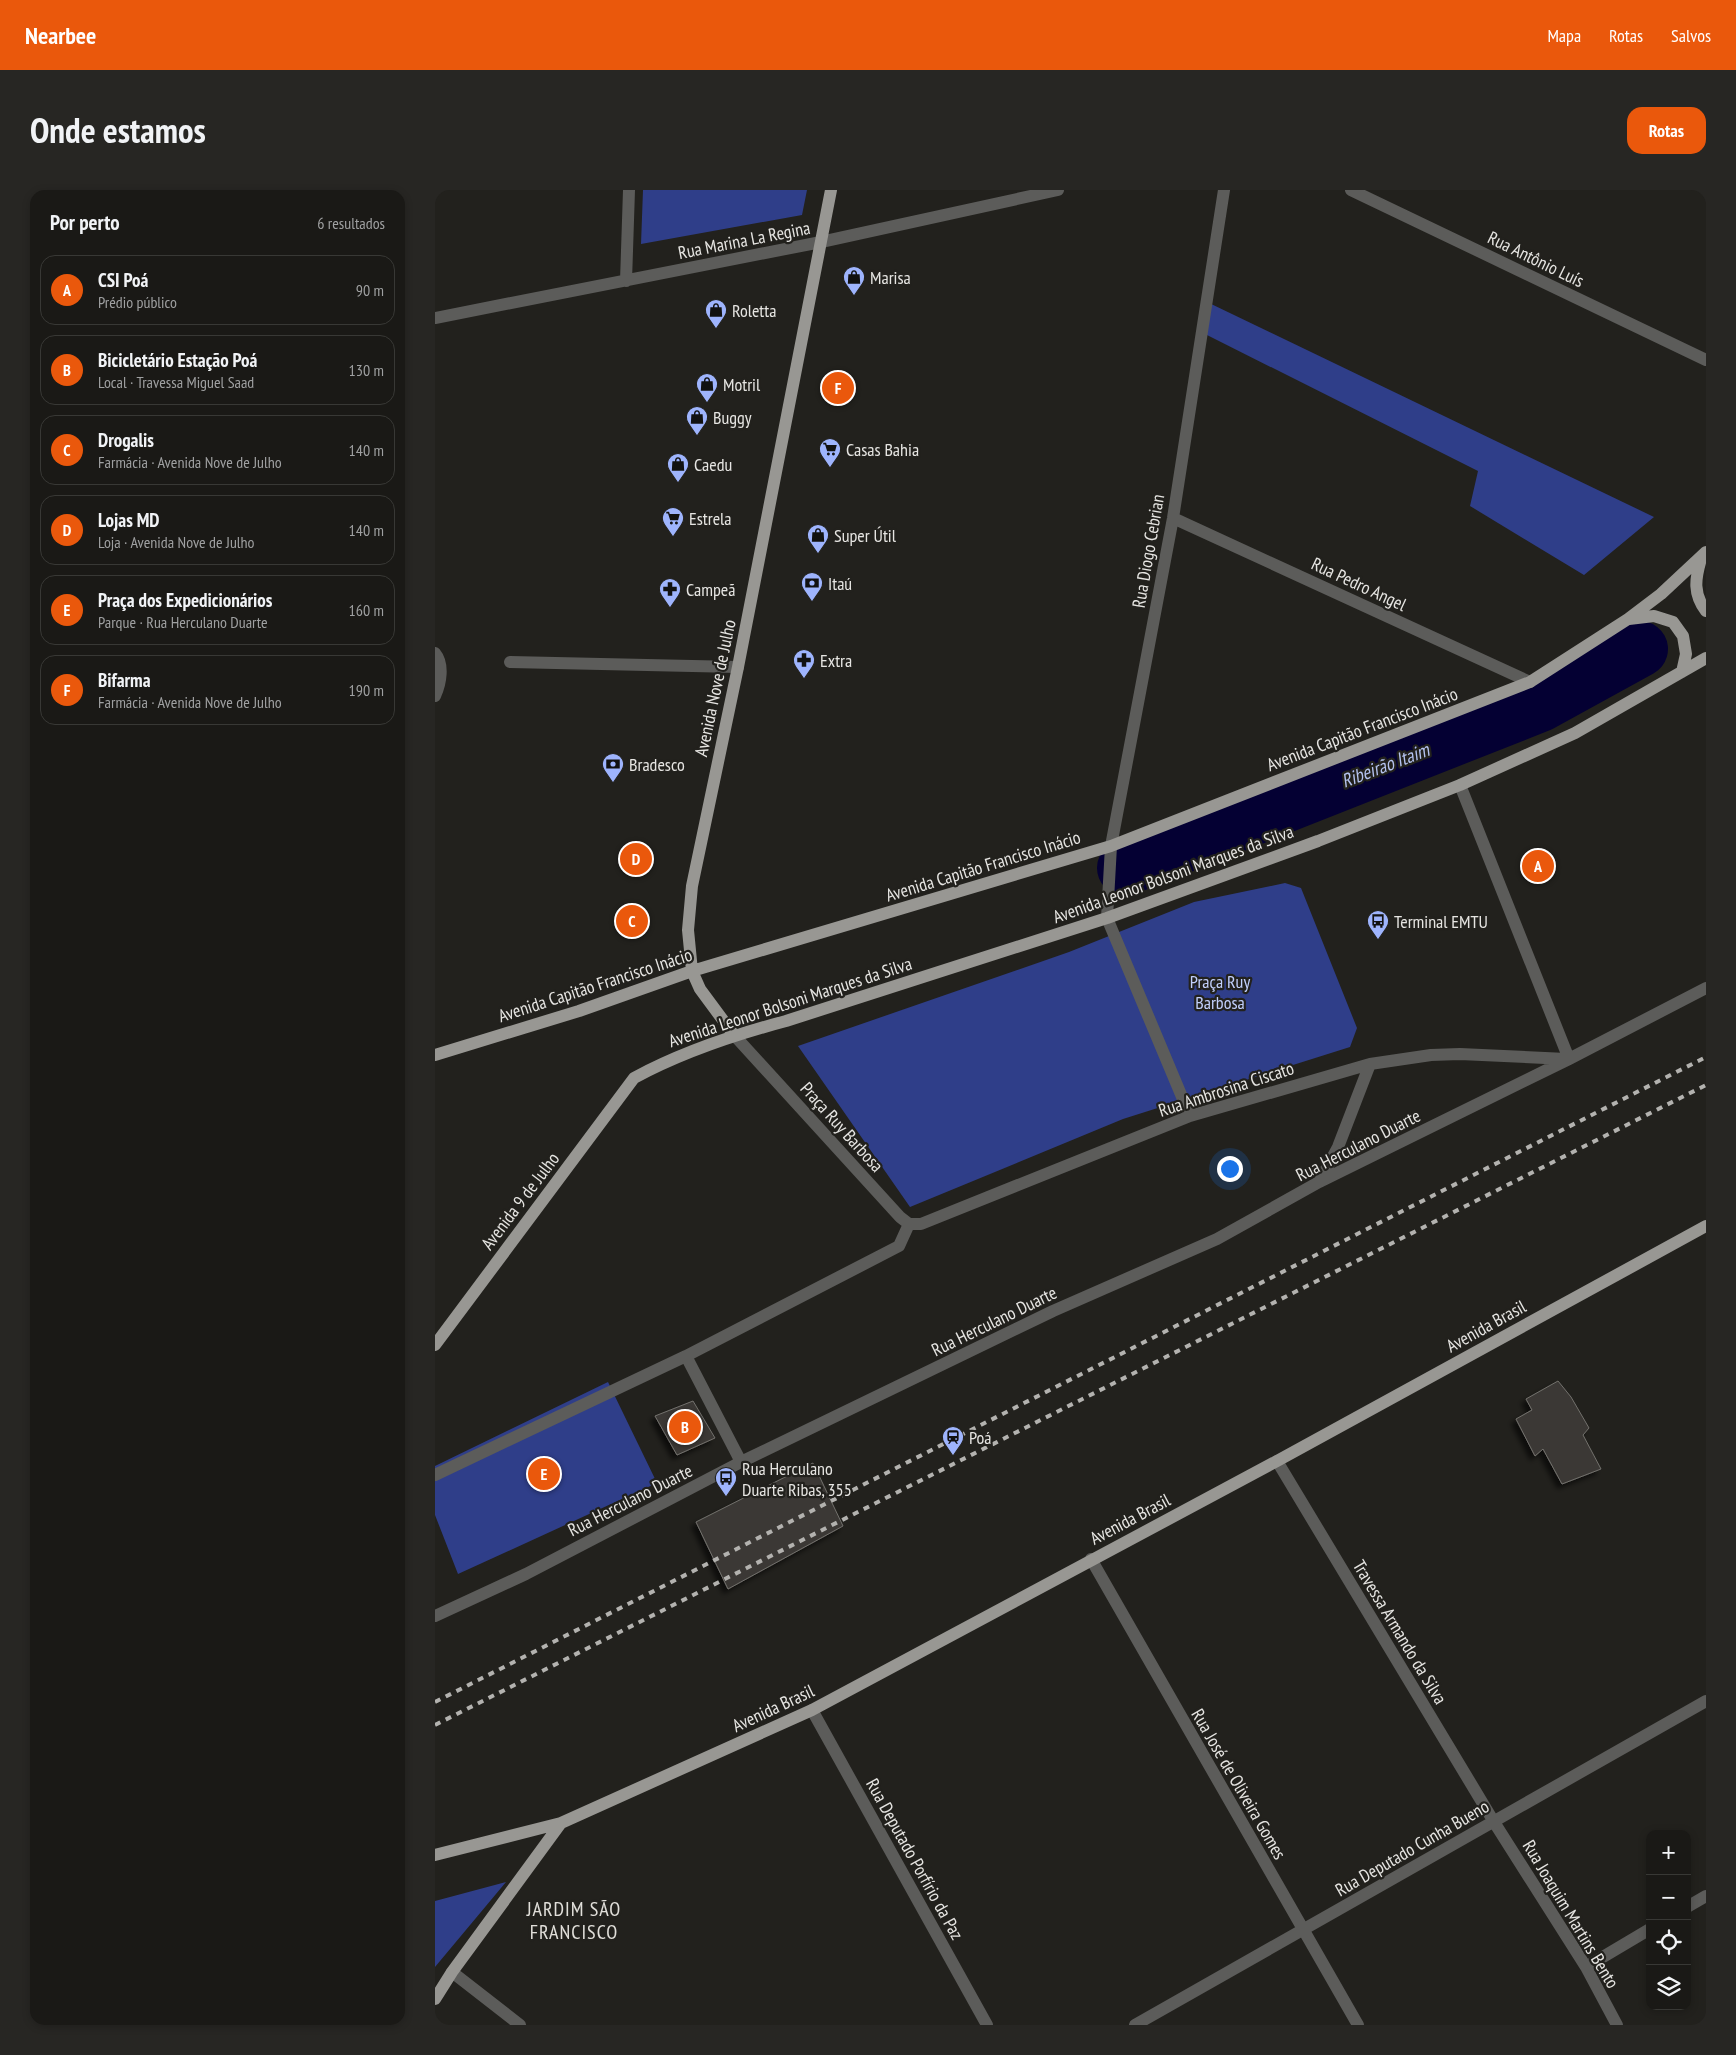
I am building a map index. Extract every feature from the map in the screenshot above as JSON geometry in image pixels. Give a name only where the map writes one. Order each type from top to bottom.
[{"type":"main road","name":"Avenida Nove de Julho","points":[[734,1035],[699,989],[692,971],[688,930],[692,886],[738,667],[831,190]]},
{"type":"main road","points":[[1530,682],[1628,619],[1661,594],[1704,555]]},
{"type":"main road","points":[[1704,555],[1696,575],[1695,588],[1699,602],[1706,611]]},
{"type":"main road","points":[[1628,619],[1654,616],[1673,622],[1683,636],[1686,654],[1682,672]]},
{"type":"main road","name":"Avenida Leonor Bolsoni Marques da Silva","points":[[634,1078],[667,1060],[734,1035],[786,1021],[1107,918],[1318,841],[1460,785],[1575,733],[1706,658]]},
{"type":"main road","name":"Avenida Capitão Francisco Inácio","points":[[435,1055],[579,1012],[692,971],[1111,846],[1530,682]]},
{"type":"main road","name":"Avenida 9 de Julho","points":[[435,1345],[634,1078]]},
{"type":"main road","name":"Avenida Brasil","points":[[435,1855],[561,1823],[813,1710],[1706,1226]]},
{"type":"main road","points":[[435,1999],[452,1972],[561,1823]]},
{"type":"street","points":[[626,281],[629,190]]},
{"type":"street","name":"Rua Marina La Regina","points":[[435,318],[821,242],[1058,190]]},
{"type":"street","name":"Rua Diogo Cebrian","points":[[1107,918],[1111,846],[1173,518],[1225,190]]},
{"type":"street","name":"Rua Antônio Luís","points":[[1351,190],[1706,360]]},
{"type":"street","name":"Rua Pedro Angel","points":[[1173,518],[1530,682]]},
{"type":"street","points":[[435,653],[441,662],[439,688],[435,696]]},
{"type":"street","points":[[510,662],[738,667]]},
{"type":"street","points":[[1460,785],[1569,1059]]},
{"type":"street","points":[[1107,918],[1190,1116]]},
{"type":"street","name":"Rua Herculano Duarte","points":[[435,1616],[526,1574],[741,1462],[1053,1311],[1217,1239],[1319,1182],[1569,1059],[1706,988]]},
{"type":"street","name":"Praça Ruy Barbosa","points":[[734,1035],[900,1217],[909,1224]]},
{"type":"street","name":"Rua Ambrosina Ciscato","points":[[909,1224],[921,1224],[1190,1116],[1371,1064],[1431,1055],[1569,1059]]},
{"type":"street","points":[[1319,1182],[1338,1147],[1371,1064]]},
{"type":"street","points":[[435,1475],[686,1356],[899,1246],[909,1224]]},
{"type":"street","points":[[686,1356],[741,1462]]},
{"type":"street","name":"Travessa Armando da Silva","points":[[1277,1460],[1494,1822]]},
{"type":"street","name":"Rua José de Oliveira Gomes","points":[[1091,1559],[1358,2025]]},
{"type":"street","name":"Rua Deputado Cunha Bueno","points":[[1135,2025],[1706,1701]]},
{"type":"street","name":"Rua Deputado Porfírio da Paz","points":[[813,1710],[987,2025]]},
{"type":"street","name":"Rua Joaquim Martins Bento","points":[[1494,1822],[1586,1967],[1617,2025]]},
{"type":"street","points":[[1691,1905],[1706,1896]]},
{"type":"street","points":[[1586,1967],[1646,1931]]},
{"type":"street","points":[[452,1972],[521,2025]]},
{"type":"green space","points":[[643,190],[807,190],[802,215],[641,244]]},
{"type":"green space","points":[[1207,302],[1654,517],[1584,575],[1470,506],[1478,471],[1203,333]]},
{"type":"green space","name":"Praça Ruy Barbosa","points":[[1285,883],[1301,888],[1357,1028],[1350,1047],[1123,1119],[910,1207],[798,1046],[1069,952],[1194,902]]},
{"type":"green space","points":[[608,1382],[657,1483],[458,1574],[435,1515],[435,1466]]},
{"type":"green space","points":[[506,1882],[435,1967],[435,1901]]},
{"type":"building","points":[[1558,1381],[1571,1397],[1589,1428],[1583,1435],[1601,1469],[1562,1484],[1543,1449],[1535,1456],[1516,1419],[1532,1410],[1526,1399]]},
{"type":"building","points":[[693,1401],[715,1438],[677,1455],[655,1416]]},
{"type":"building","points":[[813,1463],[843,1526],[728,1589],[696,1522]]},
{"type":"waterway","name":"Ribeirão Itaim","points":[[1125,868],[1540,704],[1640,649]]},
{"type":"railway","points":[[435,1702],[1706,1057]]},
{"type":"railway","points":[[435,1725],[1706,1085]]},
{"type":"place","name":"Marisa","points":[[854,296]]},
{"type":"place","name":"Roletta","points":[[716,329]]},
{"type":"place","name":"Bifarma","points":[[838,388]]},
{"type":"place","name":"Motril","points":[[707,403]]},
{"type":"place","name":"Buggy","points":[[697,436]]},
{"type":"place","name":"Casas Bahia","points":[[830,468]]},
{"type":"place","name":"Caedu","points":[[678,483]]},
{"type":"place","name":"Estrela","points":[[673,537]]},
{"type":"place","name":"Super Útil","points":[[818,554]]},
{"type":"place","name":"Itaú","points":[[812,602]]},
{"type":"place","name":"Campeã","points":[[670,608]]},
{"type":"place","name":"Extra","points":[[804,679]]},
{"type":"place","name":"Bradesco","points":[[613,783]]},
{"type":"place","name":"Lojas MD","points":[[636,859]]},
{"type":"place","name":"CSI Poá","points":[[1538,866]]},
{"type":"place","name":"Drogalis","points":[[632,921]]},
{"type":"place","name":"Terminal EMTU","points":[[1378,940]]},
{"type":"place","name":"Bicicletário Estação Poá","points":[[685,1427]]},
{"type":"place","name":"Poá","points":[[953,1456]]},
{"type":"place","name":"Praça dos Expedicionários","points":[[544,1474]]},
{"type":"place","name":"Rua Herculano Duarte Ribas, 355","points":[[726,1497]]},
{"type":"district","name":"JARDIM SÃO FRANCISCO","points":[[574,1920]]}]
